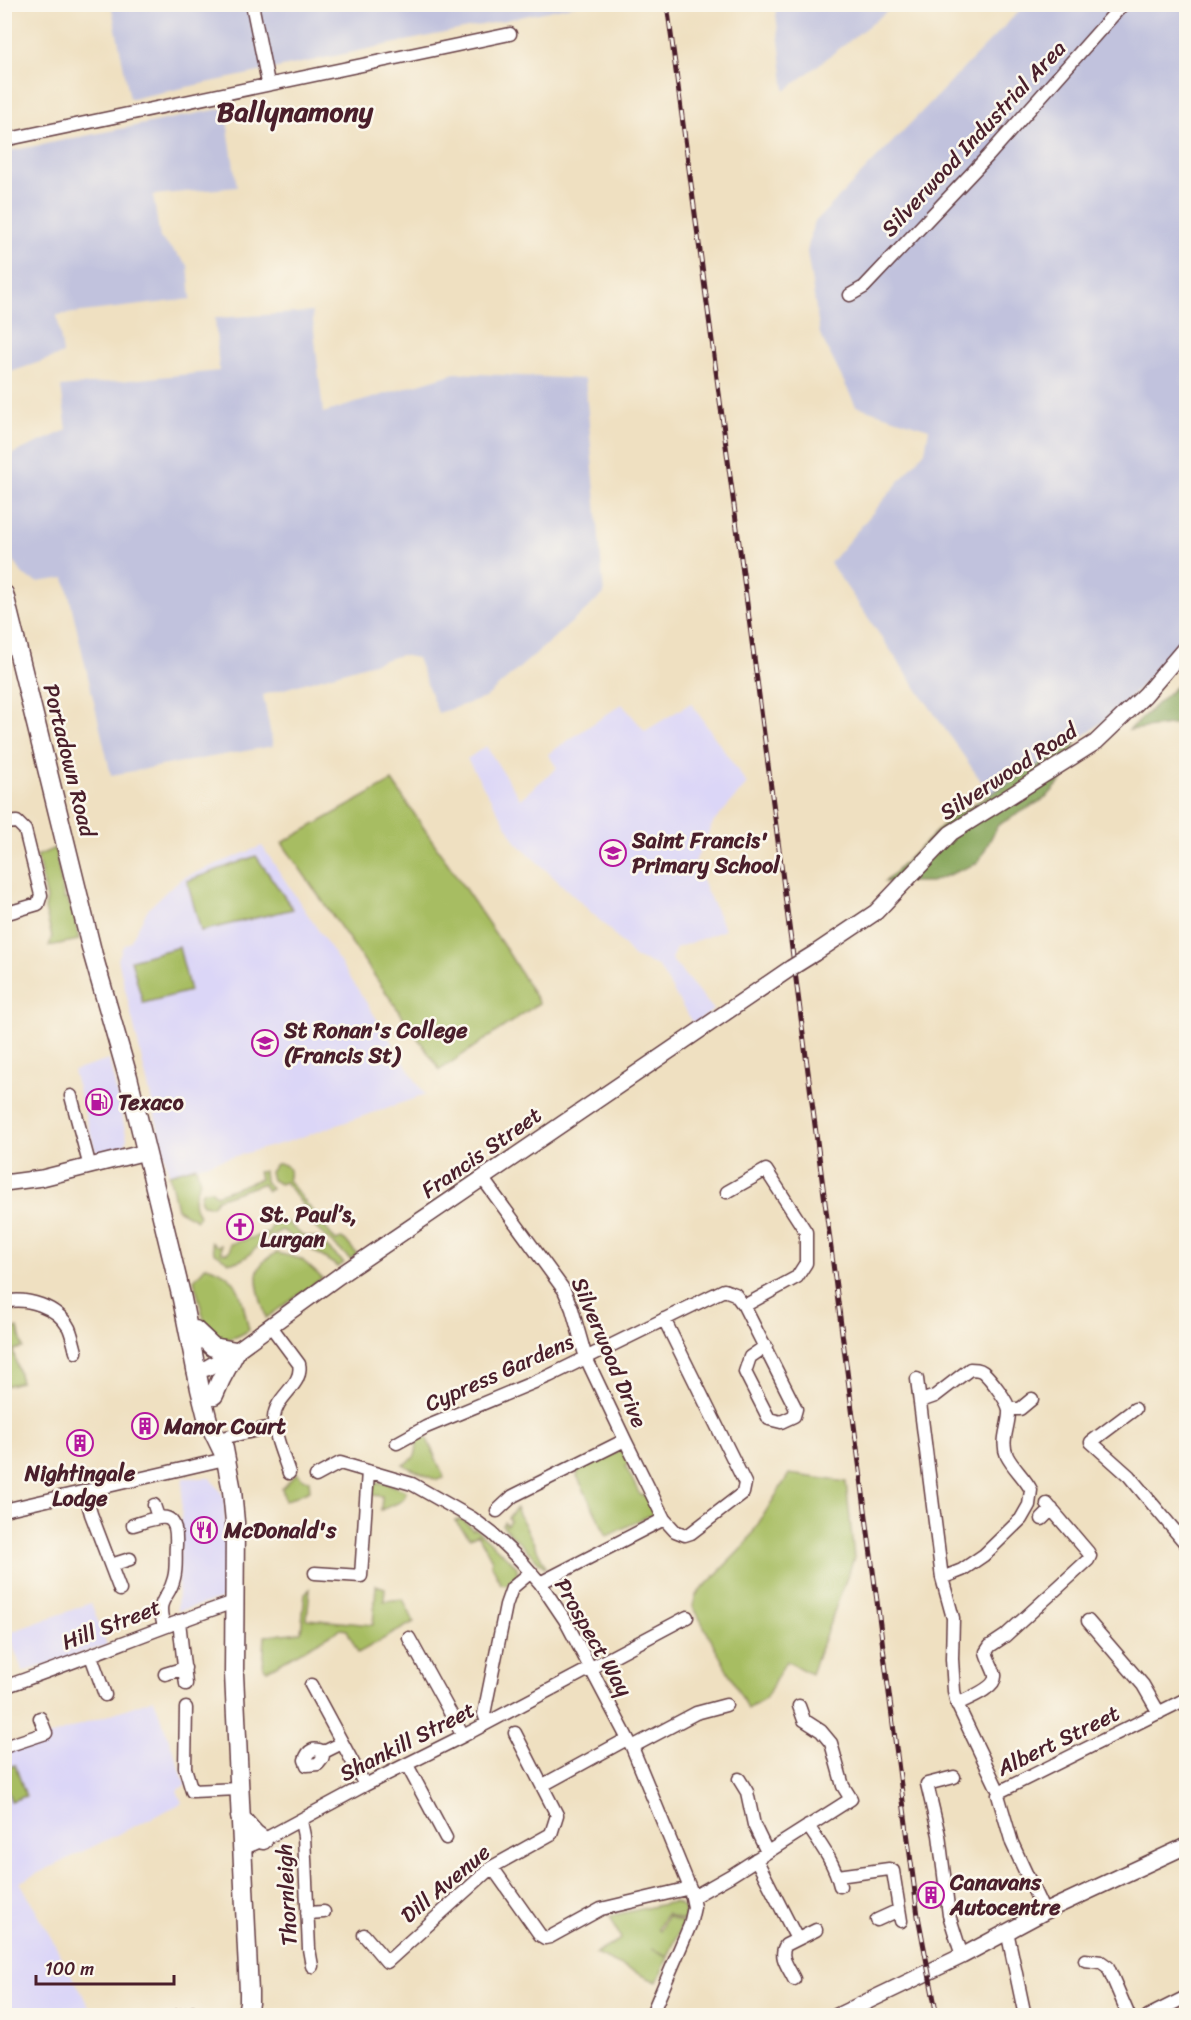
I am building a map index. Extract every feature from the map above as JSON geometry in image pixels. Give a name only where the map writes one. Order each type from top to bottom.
[{"type":"highway","name":"Portadown Road","points":[[4,594],[91,946],[116,1033],[182,1299]]},
{"type":"highway","points":[[182,1299],[195,1330],[208,1421],[224,1450]]},
{"type":"highway","points":[[182,1299],[201,1369],[214,1395],[232,1491],[235,1522],[234,1674],[247,1981],[242,2004],[246,2013]]},
{"type":"highway","points":[[195,1330],[213,1347],[236,1351],[214,1395]]},
{"type":"highway","points":[[240,1817],[263,1840]]},
{"type":"main road","name":"Silverwood Road","points":[[791,968],[876,912],[951,833],[1096,742],[1145,695],[1186,647]]},
{"type":"main road","name":"Francis Street","points":[[201,1369],[236,1351],[339,1276],[791,968]]},
{"type":"main road","points":[[4,1182],[42,1178],[146,1152]]},
{"type":"main road","points":[[837,2016],[962,1956],[1044,1912],[1186,1846]]},
{"type":"street","points":[[252,4],[268,83]]},
{"type":"street","name":"Silverwood Industrial Area","points":[[850,295],[864,287],[980,164],[1123,4]]},
{"type":"street","points":[[4,140],[510,34]]},
{"type":"street","points":[[4,823],[17,822],[24,830],[40,895],[38,904],[4,914]]},
{"type":"street","points":[[71,1096],[90,1167]]},
{"type":"street","points":[[727,1192],[764,1170],[768,1171],[806,1232],[806,1263],[797,1277],[744,1306],[766,1346],[796,1409],[794,1416],[781,1422],[769,1419],[745,1372],[750,1357],[766,1346]]},
{"type":"street","name":"Silverwood Drive","points":[[483,1179],[564,1290],[586,1358],[664,1519]]},
{"type":"street","name":"Cypress Gardens","points":[[397,1443],[426,1427],[549,1376],[724,1290],[735,1294],[744,1306]]},
{"type":"street","points":[[4,1302],[24,1300],[37,1303],[56,1313],[68,1328],[76,1352]]},
{"type":"street","points":[[540,1583],[664,1519],[675,1531],[685,1535],[691,1533],[743,1493],[746,1488],[744,1479],[664,1319]]},
{"type":"street","points":[[270,1325],[301,1370],[277,1406],[274,1416],[275,1426],[291,1470]]},
{"type":"street","points":[[921,1401],[935,1396],[970,1369],[975,1368],[982,1371],[1005,1399],[1009,1409],[1005,1444],[1007,1456],[1031,1490],[1029,1505],[1021,1519],[984,1555],[962,1570],[942,1578]]},
{"type":"street","points":[[917,1379],[942,1578],[953,1618],[954,1691],[957,1704],[999,1792]]},
{"type":"street","points":[[1009,1409],[1020,1409],[1032,1399]]},
{"type":"street","points":[[1135,1410],[1091,1442],[1129,1476],[1186,1543]]},
{"type":"street","points":[[4,1510],[85,1491],[224,1450],[275,1426]]},
{"type":"street","points":[[497,1511],[513,1496],[625,1440]]},
{"type":"street","name":"Prospect Way","points":[[316,1476],[340,1463],[425,1490],[472,1518],[493,1534],[531,1572],[566,1620],[629,1743],[691,1893]]},
{"type":"street","points":[[315,1573],[361,1576],[368,1471]]},
{"type":"street","points":[[85,1491],[91,1514],[120,1590]]},
{"type":"street","points":[[957,1704],[992,1685],[995,1674],[986,1652],[990,1646],[1005,1636],[1090,1556],[1049,1507],[1042,1519]]},
{"type":"street","points":[[133,1525],[156,1511],[171,1520],[177,1529],[174,1579],[160,1606],[164,1626]]},
{"type":"street","points":[[111,1565],[130,1559]]},
{"type":"street","points":[[488,1722],[484,1714],[506,1605],[512,1588],[531,1572]]},
{"type":"street","name":"Hill Street","points":[[4,1687],[234,1602]]},
{"type":"street","name":"Shankill Street","points":[[242,1849],[301,1821],[365,1785],[463,1736],[687,1617]]},
{"type":"street","points":[[179,1621],[186,1684]]},
{"type":"street","points":[[1088,1621],[1143,1685],[1159,1713]]},
{"type":"street","points":[[410,1638],[463,1736]]},
{"type":"street","points":[[91,1656],[105,1695]]},
{"type":"street","points":[[165,1674],[185,1668]]},
{"type":"street","points":[[311,1684],[365,1785]]},
{"type":"street","name":"Albert Street","points":[[1044,1912],[1012,1843],[999,1792],[1186,1699]]},
{"type":"street","points":[[543,1785],[696,1713],[726,1705]]},
{"type":"street","points":[[492,1867],[540,1935],[545,1938],[601,1909],[691,1893],[756,1859],[851,1799],[843,1786],[831,1743],[821,1731],[804,1720],[799,1706]]},
{"type":"street","points":[[186,1708],[185,1768],[192,1791],[240,1789]]},
{"type":"street","points":[[5,1746],[46,1733],[40,1718]]},
{"type":"street","name":"Dill Avenue","points":[[364,1935],[387,1962],[492,1867],[551,1834],[558,1815],[515,1733]]},
{"type":"street","points":[[324,1752],[342,1743]]},
{"type":"street","points":[[407,1765],[446,1838]]},
{"type":"street","points":[[954,1777],[927,1784],[939,1835],[949,1915],[962,1956]]},
{"type":"street","points":[[739,1779],[747,1792],[754,1825],[767,1852]]},
{"type":"street","name":"Thornleigh","points":[[301,1821],[304,1836],[309,1948],[312,1966]]},
{"type":"street","points":[[808,1826],[826,1852],[839,1881],[889,1869],[893,1871],[900,1915],[877,1920]]},
{"type":"street","points":[[756,1859],[797,1939]]},
{"type":"street","points":[[651,2016],[690,1925],[693,1915],[691,1893]]},
{"type":"street","points":[[307,1913],[324,1912]]},
{"type":"street","points":[[794,1979],[782,1954],[786,1945],[816,1930]]},
{"type":"street","points":[[1007,1931],[1025,2016]]},
{"type":"street","points":[[1085,1960],[1101,1962],[1108,1966],[1129,2016]]},
{"type":"street","points":[[1148,2016],[1186,1997]]},
{"type":"street","points":[[177,2016],[193,2013],[199,2015]]},
{"type":"shaded area","points":[[111,4],[577,5],[130,99]]},
{"type":"shaded area","points":[[775,4],[895,5],[785,91]]},
{"type":"shaded area","points":[[1025,5],[1186,5],[1186,631],[1171,654],[1119,709],[1076,742],[990,794],[830,563],[925,451],[929,429],[856,406],[820,334],[807,252],[813,224]]},
{"type":"shaded area","points":[[225,108],[237,187],[153,195],[160,238],[188,265],[191,299],[57,315],[63,354],[5,374],[5,152]]},
{"type":"shaded area","points":[[312,312],[323,413],[455,373],[585,379],[604,594],[485,698],[438,713],[417,658],[401,655],[263,695],[273,746],[111,775],[65,578],[37,582],[24,576],[12,558],[5,524],[5,457],[67,430],[61,387],[219,371],[215,318]]},
{"type":"shaded area","name":"Saint Francis' Primary School","points":[[691,703],[747,784],[713,823],[694,864],[725,930],[676,948],[671,959],[714,1010],[693,1024],[658,966],[634,957],[608,928],[517,843],[467,759],[486,746],[520,799],[557,768],[548,754],[622,704],[645,731]]},
{"type":"shaded area","name":"St Ronan's College (Francis St)","points":[[262,846],[425,1095],[287,1142],[169,1174],[118,959],[123,946],[130,942],[148,909],[172,886],[185,877]]},
{"type":"shaded area","points":[[109,1060],[127,1138],[125,1145],[102,1153],[95,1150],[73,1071]]},
{"type":"shaded area","points":[[183,1478],[211,1478],[224,1497],[225,1572],[221,1599],[177,1611]]},
{"type":"shaded area","points":[[91,1603],[107,1645],[23,1672],[8,1633]]},
{"type":"shaded area","points":[[154,1699],[186,1785],[177,1790],[182,1803],[20,1882],[94,2015],[5,2015],[4,1752]]},
{"type":"green space","points":[[1186,677],[1186,723],[1129,730]]},
{"type":"green space","points":[[1076,742],[1062,780],[1046,798],[998,825],[978,863],[931,882],[885,882],[948,820]]},
{"type":"green space","points":[[392,781],[509,954],[539,1003],[440,1070],[282,843]]},
{"type":"green space","points":[[55,848],[64,899],[67,899],[74,915],[79,940],[49,946],[52,937],[45,909],[47,899],[37,856]]},
{"type":"green space","points":[[256,856],[293,909],[201,931],[187,881]]},
{"type":"green space","points":[[179,947],[190,991],[143,1003],[131,960]]},
{"type":"green space","points":[[276,1164],[283,1164],[288,1168],[288,1180],[336,1241],[345,1240],[357,1254],[350,1259],[309,1222],[307,1216],[309,1213],[285,1182],[280,1184],[272,1180],[270,1172]]},
{"type":"green space","points":[[196,1166],[200,1182],[194,1198],[199,1215],[197,1220],[177,1209],[169,1174]]},
{"type":"green space","points":[[264,1171],[265,1181],[271,1189],[267,1191],[262,1184],[217,1199],[208,1206],[202,1202],[203,1191],[211,1190],[216,1195],[260,1179],[258,1172]]},
{"type":"green space","points":[[285,1221],[303,1236],[317,1238],[344,1263],[338,1267],[282,1230],[267,1239],[249,1255],[235,1262],[229,1262],[214,1252],[211,1242],[217,1246],[221,1245],[221,1252],[227,1253],[230,1250],[230,1244],[268,1233],[273,1224]]},
{"type":"green space","points":[[277,1253],[301,1259],[322,1278],[266,1318],[258,1289],[258,1272],[267,1259]]},
{"type":"green space","points":[[206,1266],[227,1275],[238,1289],[249,1330],[239,1336],[219,1339],[208,1335],[194,1280]]},
{"type":"green space","points":[[18,1328],[23,1348],[13,1350],[21,1382],[5,1386],[5,1332]]},
{"type":"green space","points":[[424,1434],[444,1478],[436,1480],[403,1465],[414,1457],[417,1438]]},
{"type":"green space","points":[[620,1451],[624,1452],[629,1461],[626,1467],[640,1495],[646,1495],[654,1513],[651,1517],[648,1516],[607,1536],[577,1476],[579,1469]]},
{"type":"green space","points":[[297,1473],[303,1479],[309,1480],[310,1490],[285,1501],[282,1488]]},
{"type":"green space","points":[[789,1474],[846,1482],[854,1558],[811,1674],[786,1661],[765,1699],[748,1709],[693,1606],[696,1595],[745,1545]]},
{"type":"green space","points":[[377,1483],[387,1483],[406,1491],[404,1498],[381,1510],[382,1496],[371,1493]]},
{"type":"green space","points":[[516,1508],[545,1568],[502,1525],[504,1522],[507,1525],[510,1521],[508,1518]]},
{"type":"green space","points":[[462,1519],[517,1567],[517,1575],[507,1585],[501,1584],[491,1563],[492,1560],[478,1534],[470,1538],[455,1521]]},
{"type":"green space","points":[[376,1585],[385,1588],[384,1601],[403,1599],[414,1622],[358,1653],[347,1630],[341,1629],[267,1670],[263,1667],[265,1636],[301,1632],[305,1593],[310,1589],[307,1619],[373,1625]]},
{"type":"green space","points":[[15,1765],[26,1796],[11,1801],[5,1781],[5,1768]]},
{"type":"green space","points":[[673,1902],[682,1906],[685,1917],[684,1921],[666,1914],[658,1929],[660,1931],[667,1916],[683,1923],[668,1956],[652,1949],[668,1957],[657,1982],[595,1954],[621,1939],[610,1916]]},
{"type":"railway","points":[[667,4],[918,1916],[937,2016]]},
{"type":"place","name":"Saint Francis' Primary School","points":[[613,853]]},
{"type":"place","name":"St Ronan's College (Francis St)","points":[[265,1043]]},
{"type":"place","name":"Texaco","points":[[99,1102]]},
{"type":"place","name":"St. Paul’s, Lurgan","points":[[240,1227]]},
{"type":"place","name":"Manor Court","points":[[145,1426]]},
{"type":"place","name":"Nightingale Lodge","points":[[80,1443]]},
{"type":"place","name":"McDonald's","points":[[204,1530]]},
{"type":"place","name":"Canavans Autocentre","points":[[931,1895]]},
{"type":"district","name":"Ballynamony","points":[[295,111]]}]
